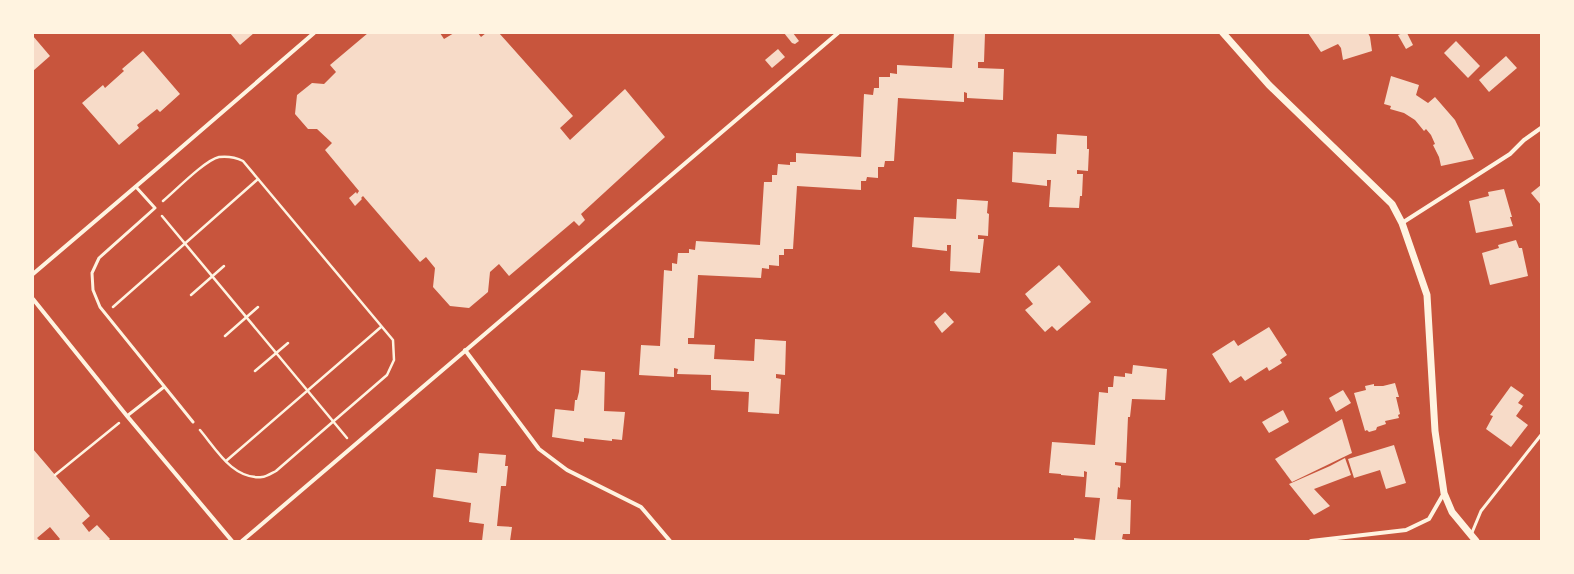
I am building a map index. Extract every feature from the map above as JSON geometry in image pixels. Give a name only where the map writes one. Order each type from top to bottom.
[{"type":"street","points":[[33,274],[314,33]]},
{"type":"street","points":[[242,541],[838,33]]},
{"type":"street","points":[[1223,33],[1269,85],[1392,204],[1402,223],[1426,295],[1435,431],[1444,493],[1452,512],[1474,538]]},
{"type":"street","points":[[1402,223],[1510,154],[1524,140],[1541,128]]},
{"type":"street","points":[[33,299],[127,416],[232,541]]},
{"type":"street","points":[[465,350],[539,449],[567,470],[641,507],[670,541]]},
{"type":"street","points":[[1311,541],[1406,530],[1429,519],[1444,493]]},
{"type":"lane","points":[[136,187],[155,208],[99,258],[92,273],[93,290],[100,308],[193,422]]},
{"type":"lane","points":[[127,416],[164,386]]},
{"type":"lane","points":[[1474,538],[1481,511],[1541,435]]},
{"type":"path","points":[[193,422],[233,470],[248,476],[263,478],[276,471],[333,421],[387,375],[394,360],[393,340],[243,161],[233,157],[218,157],[203,166],[155,208],[212,277],[333,421],[354,445]]},
{"type":"path","points":[[105,314],[258,179]]},
{"type":"path","points":[[191,296],[224,266]]},
{"type":"path","points":[[225,336],[258,307]]},
{"type":"path","points":[[226,461],[381,327]]},
{"type":"path","points":[[255,371],[288,343]]},
{"type":"path","points":[[55,475],[127,416]]},
{"type":"building","points":[[230,33],[254,33],[240,45]]},
{"type":"building","points":[[368,33],[440,33],[444,39],[454,33],[478,33],[481,37],[486,33],[499,33],[573,116],[560,128],[570,140],[625,89],[665,137],[581,214],[585,220],[579,226],[574,221],[509,276],[499,264],[490,272],[488,292],[469,308],[450,306],[433,287],[435,268],[426,257],[420,262],[363,196],[355,206],[349,198],[356,192],[357,194],[359,191],[325,150],[332,143],[317,129],[308,129],[295,114],[297,95],[312,83],[324,84],[336,72],[330,65]]},
{"type":"building","points":[[784,33],[793,33],[799,41],[795,44],[792,43]]},
{"type":"building","points":[[954,33],[985,33],[984,62],[978,62],[978,68],[1004,69],[1003,100],[967,98],[967,93],[964,92],[964,102],[898,98],[894,161],[885,161],[884,167],[878,167],[878,178],[867,177],[866,181],[861,181],[861,190],[797,186],[793,249],[784,249],[784,255],[779,255],[779,266],[769,265],[769,269],[762,268],[761,278],[698,275],[694,338],[688,338],[688,344],[715,345],[714,359],[754,361],[755,339],[786,341],[785,375],[776,374],[776,378],[781,379],[779,414],[748,412],[749,392],[711,390],[711,375],[677,374],[678,369],[674,368],[674,377],[639,375],[641,345],[660,346],[664,270],[672,271],[672,263],[677,264],[678,253],[689,253],[689,249],[695,250],[696,241],[760,245],[764,182],[772,182],[772,175],[777,175],[778,164],[790,165],[790,162],[796,162],[796,153],[861,157],[864,94],[873,95],[874,88],[879,88],[879,77],[890,77],[890,73],[897,74],[897,65],[952,68]]},
{"type":"building","points":[[1308,33],[1368,33],[1372,51],[1343,60],[1341,48],[1338,44],[1321,52]]},
{"type":"building","points":[[1407,33],[1413,45],[1406,49],[1398,35]]},
{"type":"building","points":[[33,36],[50,56],[33,71]]},
{"type":"building","points":[[1456,41],[1480,66],[1468,78],[1444,53]]},
{"type":"building","points":[[778,49],[785,57],[772,68],[765,60]]},
{"type":"building","points":[[143,51],[180,94],[160,112],[157,109],[137,125],[139,128],[119,145],[82,103],[103,85],[105,88],[124,71],[122,69]]},
{"type":"building","points":[[1506,56],[1517,68],[1489,92],[1479,80]]},
{"type":"building","points":[[1391,76],[1419,85],[1416,95],[1428,103],[1435,97],[1455,120],[1474,159],[1441,166],[1439,157],[1433,145],[1435,144],[1431,135],[1426,129],[1424,131],[1415,120],[1404,113],[1390,109],[1391,106],[1384,104]]},
{"type":"building","points":[[1057,134],[1087,136],[1087,149],[1089,149],[1088,171],[1077,170],[1077,174],[1083,174],[1082,196],[1080,196],[1079,208],[1049,207],[1051,180],[1047,180],[1047,186],[1012,182],[1013,152],[1056,154]]},
{"type":"building","points":[[1541,185],[1541,205],[1531,193]]},
{"type":"building","points":[[1504,189],[1513,226],[1476,233],[1469,201],[1489,196],[1488,192]]},
{"type":"building","points":[[957,199],[988,201],[988,236],[978,235],[978,239],[984,239],[980,273],[950,271],[951,245],[947,245],[947,251],[912,247],[914,217],[956,219]]},
{"type":"building","points":[[1516,240],[1519,248],[1522,248],[1528,276],[1490,285],[1482,253],[1499,248],[1498,245]]},
{"type":"building","points":[[1059,265],[1091,302],[1057,331],[1052,326],[1045,332],[1025,310],[1033,304],[1025,294]]},
{"type":"building","points":[[945,312],[954,322],[942,333],[934,322]]},
{"type":"building","points":[[1269,327],[1287,355],[1280,360],[1282,363],[1269,371],[1267,367],[1245,381],[1241,376],[1230,383],[1212,354],[1234,340],[1238,346]]},
{"type":"building","points":[[1133,365],[1167,369],[1165,400],[1132,399],[1130,417],[1128,417],[1126,463],[1115,462],[1115,465],[1121,466],[1120,488],[1118,487],[1117,499],[1131,500],[1130,534],[1123,534],[1122,539],[1131,541],[1074,541],[1074,538],[1095,540],[1100,498],[1085,497],[1087,472],[1084,471],[1084,477],[1049,473],[1052,442],[1095,445],[1099,392],[1108,393],[1108,387],[1113,387],[1114,376],[1125,377],[1125,373],[1132,374]]},
{"type":"building","points":[[581,370],[605,372],[604,411],[625,412],[622,440],[612,439],[612,441],[584,438],[584,442],[552,437],[555,409],[574,411],[575,400],[577,400],[579,392]]},
{"type":"building","points":[[1395,383],[1399,397],[1396,397],[1400,414],[1398,415],[1399,418],[1385,421],[1386,424],[1377,427],[1376,430],[1369,432],[1367,430],[1365,431],[1354,393],[1366,390],[1365,386],[1374,384],[1374,386],[1383,386]]},
{"type":"building","points":[[1511,386],[1524,395],[1518,403],[1523,406],[1516,416],[1528,425],[1511,447],[1486,429],[1493,416],[1490,415]]},
{"type":"building","points":[[1343,390],[1351,403],[1336,412],[1329,398]]},
{"type":"building","points":[[1283,410],[1289,422],[1269,433],[1262,422]]},
{"type":"building","points":[[1342,419],[1352,453],[1292,482],[1275,459]]},
{"type":"building","points":[[1394,445],[1406,483],[1386,489],[1380,470],[1354,478],[1348,459]]},
{"type":"building","points":[[33,449],[90,516],[82,523],[89,532],[97,525],[110,539],[108,541],[58,541],[60,539],[50,527],[37,538],[40,541],[33,541]]},
{"type":"building","points":[[479,453],[506,455],[505,466],[508,466],[506,486],[501,486],[497,526],[512,527],[510,541],[482,541],[484,524],[469,522],[471,503],[433,497],[436,469],[477,473]]},
{"type":"building","points":[[1345,458],[1351,475],[1314,489],[1330,506],[1314,515],[1289,484]]}]
